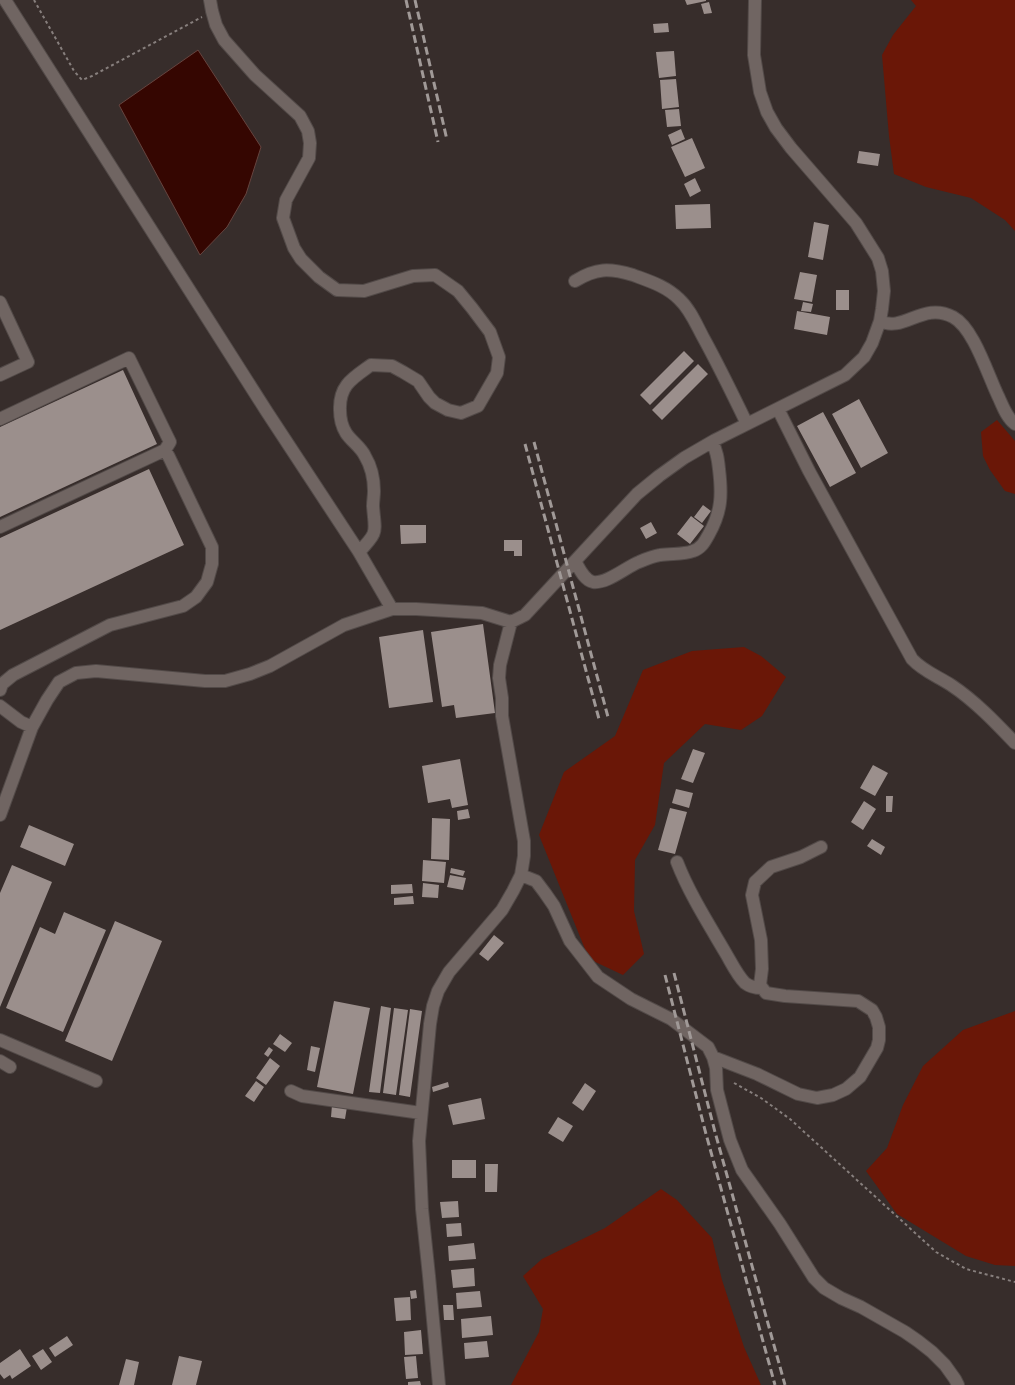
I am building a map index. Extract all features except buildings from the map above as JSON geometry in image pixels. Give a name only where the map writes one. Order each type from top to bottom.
[{"type":"street","points":[[5,0],[267,412],[359,552],[392,609]]},
{"type":"street","points":[[0,815],[32,727],[47,700],[60,682],[76,673],[96,671],[204,682],[225,681],[250,674],[270,666],[344,625],[392,609],[416,609],[482,614],[511,622],[525,616],[637,494],[659,476],[684,458],[712,442],[778,410],[844,375],[864,357],[872,344],[880,321],[884,291],[882,271],[878,258],[856,223],[791,148],[776,128],[767,112],[760,92],[754,55],[755,0]]},
{"type":"street","points":[[211,6],[216,25],[224,40],[255,75],[300,116],[308,131],[310,143],[309,158],[286,200],[283,218],[294,248],[301,259],[319,277],[336,290],[364,291],[413,276],[435,275],[458,291],[472,308],[490,332],[499,357],[497,374],[478,406],[462,413],[448,410],[435,403],[418,381],[392,366],[371,365],[346,385],[342,392],[341,398],[340,421],[346,432],[365,455],[371,470],[374,489],[373,506],[375,531],[372,539],[359,552]]},
{"type":"street","points":[[575,281],[588,273],[599,270],[621,272],[653,282],[680,299],[692,316],[747,424]]},
{"type":"street","points":[[0,302],[28,362],[0,375]]},
{"type":"street","points":[[880,321],[886,325],[896,324],[934,311],[953,317],[962,324],[971,335],[1003,408],[1015,424]]},
{"type":"street","points":[[0,419],[130,358],[170,442],[165,450],[0,527]]},
{"type":"street","points":[[778,410],[809,472],[912,659],[920,668],[950,684],[977,705],[1015,743]]},
{"type":"street","points":[[575,562],[590,581],[600,582],[643,560],[658,555],[680,554],[694,551],[703,545],[718,516],[721,502],[721,486],[717,456],[712,442]]},
{"type":"street","points":[[0,690],[2,684],[13,674],[110,625],[183,606],[196,597],[207,582],[212,564],[212,547],[165,450]]},
{"type":"street","points":[[439,1385],[422,1209],[419,1140],[421,1113],[430,1024],[433,1006],[438,991],[449,972],[502,910],[521,875],[524,856],[524,841],[502,716],[502,698],[499,678],[500,664],[511,622]]},
{"type":"street","points":[[0,706],[21,722],[32,727]]},
{"type":"street","points":[[713,1056],[757,1074],[798,1094],[817,1098],[833,1095],[846,1089],[860,1077],[877,1048],[879,1040],[879,1027],[876,1017],[872,1010],[858,1001],[785,996],[766,993],[760,985],[762,969],[761,940],[752,895],[755,882],[771,867],[801,857],[820,847]]},
{"type":"street","points":[[677,862],[712,930],[734,968],[745,983],[754,988],[762,988]]},
{"type":"street","points":[[521,875],[536,881],[554,906],[570,941],[598,977],[631,999],[671,1019],[708,1047],[713,1056],[716,1068],[717,1090],[730,1140],[742,1170],[780,1224],[814,1278],[824,1288],[861,1307],[918,1342],[946,1365],[958,1385]]},
{"type":"street","points":[[0,1040],[96,1081]]},
{"type":"street","points":[[291,1091],[302,1096],[421,1113]]},
{"type":"path","points":[[34,0],[74,71],[82,80],[92,76],[211,6]]},
{"type":"path","points":[[734,1083],[761,1098],[790,1119],[936,1252],[966,1269],[1015,1282]]},
{"type":"shaded area","points":[[911,0],[1015,0],[1015,231],[1005,220],[971,198],[926,187],[894,174],[882,55],[893,35],[916,6]]},
{"type":"shaded area","points":[[198,50],[261,147],[246,194],[227,227],[200,255],[119,105]]},
{"type":"shaded area","points":[[997,420],[1015,441],[1015,494],[1005,491],[990,470],[983,456],[981,432]]},
{"type":"shaded area","points":[[744,647],[761,656],[786,677],[762,716],[741,730],[705,724],[664,763],[655,825],[635,860],[634,911],[644,954],[623,975],[589,959],[539,835],[564,772],[615,736],[643,670],[692,651]]},
{"type":"shaded area","points":[[1015,1011],[1015,1266],[995,1265],[966,1256],[897,1214],[866,1171],[887,1148],[903,1105],[923,1066],[963,1030]]},
{"type":"shaded area","points":[[661,1189],[677,1200],[712,1238],[722,1280],[744,1347],[761,1385],[511,1385],[539,1332],[543,1309],[523,1276],[542,1259],[605,1228]]},
{"type":"railway","points":[[406,0],[438,142]]},
{"type":"railway","points":[[415,0],[447,140]]},
{"type":"railway","points":[[534,442],[608,717]]},
{"type":"railway","points":[[525,444],[599,719]]},
{"type":"railway","points":[[674,973],[715,1132],[785,1385]]},
{"type":"railway","points":[[665,975],[706,1134],[775,1385]]}]
